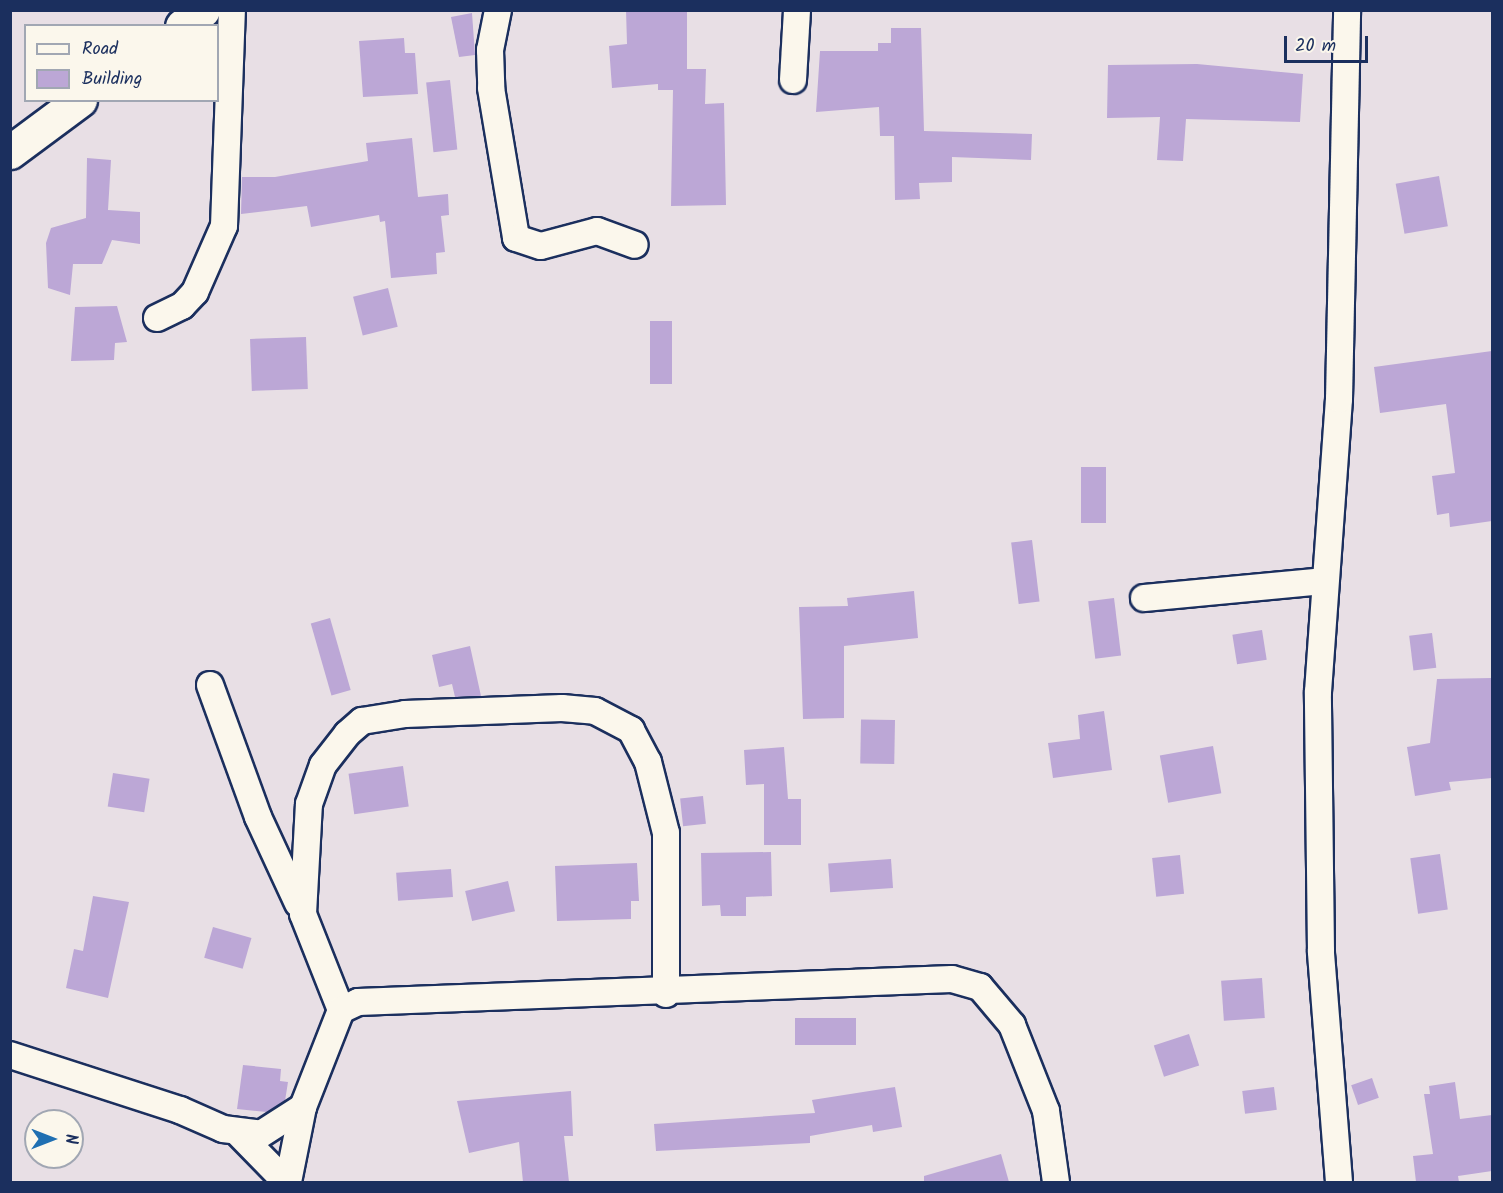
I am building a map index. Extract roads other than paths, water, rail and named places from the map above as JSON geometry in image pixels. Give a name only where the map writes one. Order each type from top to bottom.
[{"type":"street","points":[[185,24],[203,10]]},
{"type":"street","points":[[157,318],[182,306],[195,292],[224,226],[232,10]]},
{"type":"street","points":[[498,10],[490,50],[491,88],[516,238],[541,246],[597,231],[635,245]]},
{"type":"street","points":[[793,80],[797,10]]},
{"type":"street","points":[[1339,1182],[1321,951],[1318,692],[1323,581],[1339,399],[1347,10]]},
{"type":"street","points":[[10,152],[77,102]]},
{"type":"street","points":[[1144,598],[1323,581]]},
{"type":"street","points":[[210,685],[258,817],[303,914],[342,1010]]},
{"type":"street","points":[[303,914],[302,850],[309,804],[323,765],[362,721],[477,710],[596,711],[631,730],[659,800],[666,833],[666,994]]},
{"type":"street","points":[[287,1182],[303,1107],[342,1010],[358,1002],[437,998],[666,994],[952,979],[980,987],[1012,1024],[1036,1075],[1056,1182]]},
{"type":"street","points":[[10,1055],[239,1134],[274,1130],[303,1107]]},
{"type":"street","points":[[239,1134],[287,1182]]}]
